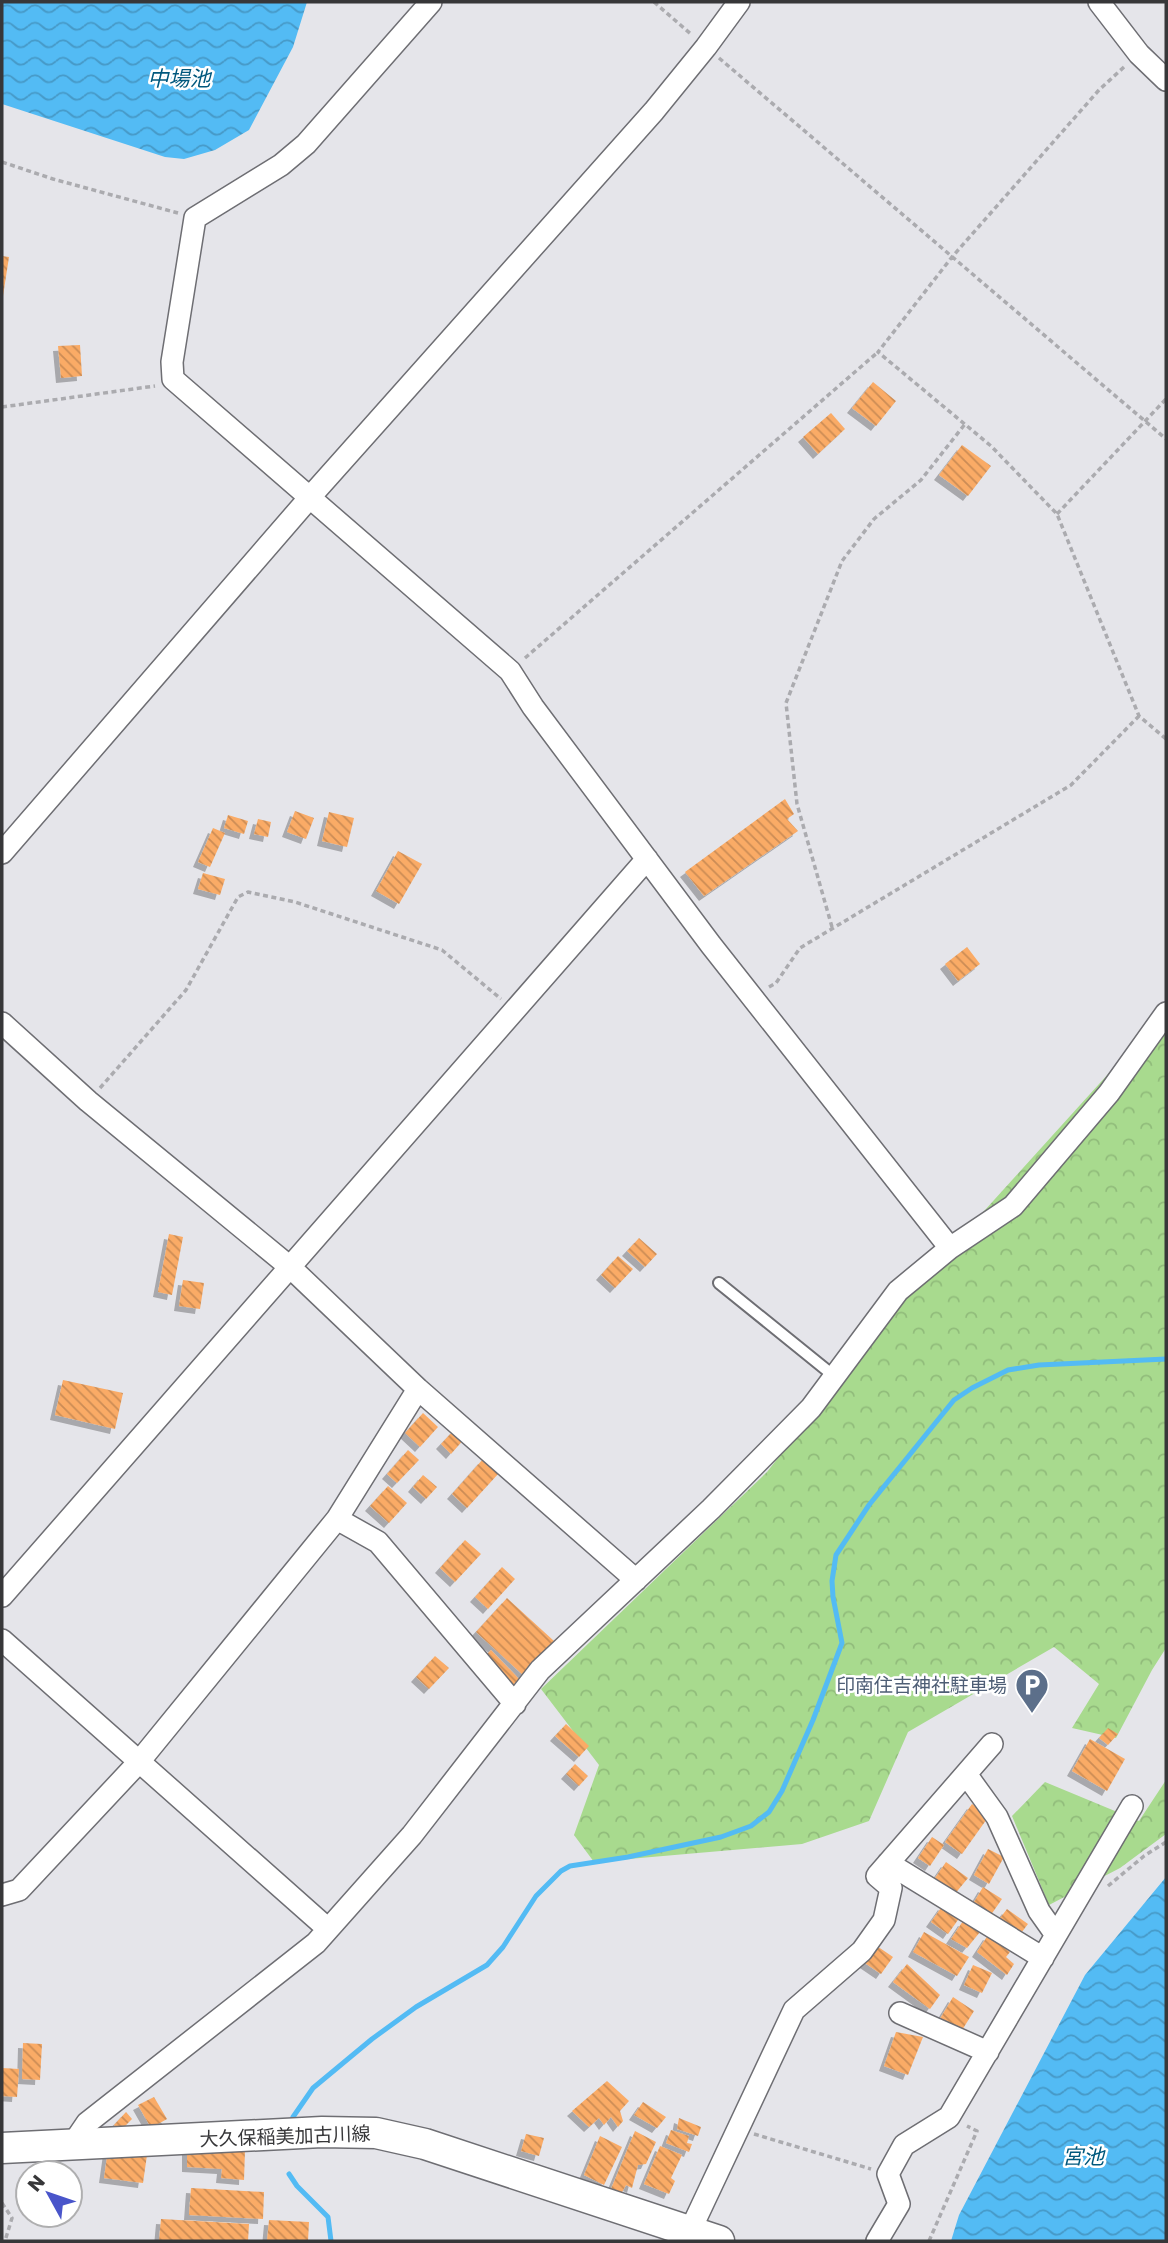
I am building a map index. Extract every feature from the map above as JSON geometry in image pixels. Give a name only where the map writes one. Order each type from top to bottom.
[{"type":"main road","name":"大久保稲美加古川線","points":[[2,2148],[322,2132],[376,2133],[425,2144],[719,2241]]},
{"type":"street","points":[[431,2],[306,144],[281,165],[195,218],[172,362],[173,379],[510,671],[533,707],[752,997],[950,1248]]},
{"type":"street","points":[[2,853],[310,496],[654,111],[739,2]]},
{"type":"street","points":[[1099,2],[1139,54],[1166,80]]},
{"type":"street","points":[[2,1596],[647,859]]},
{"type":"street","points":[[72,2145],[87,2123],[316,1943],[412,1835],[540,1670],[711,1510],[811,1408],[898,1291],[950,1248],[1013,1206],[1109,1093],[1166,1013]]},
{"type":"street","points":[[2,1023],[88,1101],[290,1267],[418,1390],[636,1580]]},
{"type":"street","points":[[2,1895],[19,1890],[138,1763],[337,1518],[418,1390]]},
{"type":"street","points":[[337,1518],[378,1542],[515,1704]]},
{"type":"street","points":[[2,1640],[328,1929]]},
{"type":"street","points":[[690,2231],[794,2010],[862,1951],[884,1920],[891,1888],[877,1875],[992,1744]]},
{"type":"street","points":[[966,1774],[997,1817],[1039,1911],[1056,1935]]},
{"type":"street","points":[[877,2241],[899,2204],[888,2174],[904,2146],[949,2117],[1132,1806]]},
{"type":"street","points":[[888,1863],[1043,1958]]},
{"type":"street","points":[[900,2013],[988,2052]]},
{"type":"lane","points":[[719,1283],[834,1376]]},
{"type":"path","points":[[654,2],[1166,439]]},
{"type":"path","points":[[510,671],[878,352],[952,257],[1099,90],[1139,54]]},
{"type":"path","points":[[2,162],[53,179],[195,218]]},
{"type":"path","points":[[878,352],[991,446],[1057,514],[1139,716],[1166,739]]},
{"type":"path","points":[[2,407],[162,385],[173,379]]},
{"type":"path","points":[[1057,514],[1166,399]]},
{"type":"path","points":[[832,927],[797,804],[786,703],[842,561],[874,519],[921,481],[965,424]]},
{"type":"path","points":[[752,997],[776,984],[800,948],[1071,785],[1139,716]]},
{"type":"path","points":[[88,1101],[186,990],[238,897],[248,892],[295,902],[442,950],[513,1009]]},
{"type":"path","points":[[1102,1891],[1144,1856],[1166,1842]]},
{"type":"path","points":[[739,2130],[888,2174]]},
{"type":"path","points":[[929,2241],[977,2131]]},
{"type":"path","points":[[2,2203],[12,2218],[5,2241]]},
{"type":"green space","points":[[1166,1010],[1166,1648],[1116,1738],[1072,1728],[1099,1684],[1054,1647],[908,1732],[869,1821],[802,1844],[594,1862],[574,1835],[599,1765],[541,1689],[767,1472],[890,1315]]},
{"type":"green space","points":[[1166,1780],[1166,1834],[1120,1868],[1049,1905],[1012,1816],[1045,1782],[1139,1821]]},
{"type":"water","name":"中場池","points":[[2,2],[307,2],[293,47],[249,130],[215,150],[184,159],[165,157],[2,104]]},
{"type":"water","name":"宮池","points":[[1166,1877],[1166,2241],[951,2241],[959,2215],[1085,1975]]},
{"type":"building","points":[[2,256],[9,257],[3,296],[2,296]]},
{"type":"building","points":[[80,345],[82,376],[61,378],[58,346]]},
{"type":"building","points":[[873,382],[896,401],[876,426],[852,408]]},
{"type":"building","points":[[831,413],[845,429],[818,454],[803,437]]},
{"type":"building","points":[[962,445],[991,466],[968,496],[939,475]]},
{"type":"building","points":[[785,799],[794,814],[787,819],[798,831],[704,896],[685,872]]},
{"type":"building","points":[[295,811],[314,818],[306,839],[287,832]]},
{"type":"building","points":[[329,812],[354,818],[347,847],[322,841]]},
{"type":"building","points":[[228,815],[248,821],[244,834],[224,828]]},
{"type":"building","points":[[258,819],[271,822],[268,837],[254,834]]},
{"type":"building","points":[[213,828],[225,833],[210,867],[198,862]]},
{"type":"building","points":[[398,851],[422,864],[399,904],[376,891]]},
{"type":"building","points":[[203,873],[225,879],[220,895],[198,889]]},
{"type":"building","points":[[967,947],[980,964],[958,981],[945,964]]},
{"type":"building","points":[[169,1234],[183,1237],[172,1295],[158,1292]]},
{"type":"building","points":[[639,1238],[657,1254],[645,1267],[627,1251]]},
{"type":"building","points":[[618,1256],[633,1269],[615,1288],[601,1275]]},
{"type":"building","points":[[183,1280],[204,1283],[200,1309],[179,1306]]},
{"type":"building","points":[[63,1380],[123,1393],[115,1429],[55,1415]]},
{"type":"building","points":[[423,1413],[438,1427],[420,1447],[405,1433]]},
{"type":"building","points":[[455,1429],[465,1438],[451,1454],[441,1444]]},
{"type":"building","points":[[408,1450],[419,1460],[397,1483],[387,1474]]},
{"type":"building","points":[[483,1459],[499,1473],[467,1508],[452,1494]]},
{"type":"building","points":[[423,1475],[437,1487],[426,1499],[413,1487]]},
{"type":"building","points":[[388,1486],[407,1503],[389,1523],[370,1506]]},
{"type":"building","points":[[465,1540],[481,1554],[455,1582],[440,1568]]},
{"type":"building","points":[[502,1567],[515,1579],[488,1609],[475,1597]]},
{"type":"building","points":[[507,1598],[554,1641],[523,1675],[476,1632]]},
{"type":"building","points":[[491,1650],[519,1679],[509,1689],[481,1660]]},
{"type":"building","points":[[435,1656],[449,1668],[429,1689],[416,1677]]},
{"type":"building","points":[[566,1724],[589,1746],[579,1757],[555,1736]]},
{"type":"building","points":[[1108,1728],[1118,1734],[1108,1745],[1099,1738]]},
{"type":"building","points":[[1090,1739],[1125,1759],[1107,1791],[1072,1771]]},
{"type":"building","points":[[575,1764],[588,1776],[579,1786],[566,1774]]},
{"type":"building","points":[[972,1804],[989,1816],[962,1854],[945,1842]]},
{"type":"building","points":[[932,1837],[944,1845],[930,1866],[918,1858]]},
{"type":"building","points":[[988,1849],[1004,1857],[989,1884],[974,1875]]},
{"type":"building","points":[[946,1862],[968,1878],[954,1895],[933,1881]]},
{"type":"building","points":[[983,1887],[1002,1899],[988,1919],[971,1907]]},
{"type":"building","points":[[943,1905],[960,1917],[948,1934],[931,1922]]},
{"type":"building","points":[[1007,1909],[1028,1924],[1018,1937],[997,1922]]},
{"type":"building","points":[[963,1921],[980,1932],[967,1948],[951,1939]]},
{"type":"building","points":[[924,1932],[969,1957],[957,1976],[913,1952]]},
{"type":"building","points":[[988,1935],[1010,1952],[1006,1957],[1014,1964],[1007,1975],[977,1952]]},
{"type":"building","points":[[871,1942],[893,1957],[881,1974],[859,1959]]},
{"type":"building","points":[[907,1964],[940,1995],[930,2009],[893,1982]]},
{"type":"building","points":[[973,1965],[992,1973],[982,1993],[964,1985]]},
{"type":"building","points":[[953,1997],[974,2011],[959,2035],[938,2022]]},
{"type":"building","points":[[896,2032],[923,2037],[908,2075],[884,2066]]},
{"type":"building","points":[[23,2043],[42,2044],[40,2080],[22,2079]]},
{"type":"building","points":[[2,2068],[19,2069],[17,2097],[2,2096]]},
{"type":"building","points":[[607,2081],[629,2101],[620,2111],[623,2121],[618,2127],[611,2117],[604,2125],[599,2118],[589,2127],[572,2111]]},
{"type":"building","points":[[154,2097],[167,2119],[151,2128],[138,2105]]},
{"type":"building","points":[[643,2102],[666,2117],[657,2128],[634,2115]]},
{"type":"building","points":[[126,2112],[132,2119],[120,2131],[114,2125]]},
{"type":"building","points":[[679,2118],[701,2127],[698,2136],[677,2129]]},
{"type":"building","points":[[671,2130],[689,2136],[687,2143],[692,2144],[689,2152],[666,2143]]},
{"type":"building","points":[[635,2131],[656,2142],[646,2164],[638,2165],[632,2188],[626,2185],[621,2194],[611,2189]]},
{"type":"building","points":[[526,2134],[544,2138],[539,2156],[521,2151]]},
{"type":"building","points":[[600,2136],[622,2147],[604,2185],[584,2175]]},
{"type":"building","points":[[660,2146],[682,2155],[671,2178],[675,2181],[669,2194],[644,2184]]},
{"type":"building","points":[[187,2148],[245,2151],[244,2180],[221,2178],[222,2169],[187,2167]]},
{"type":"building","points":[[108,2150],[147,2155],[143,2183],[104,2178]]},
{"type":"building","points":[[191,2188],[264,2192],[263,2219],[189,2215]]},
{"type":"building","points":[[161,2219],[249,2224],[248,2241],[159,2241]]},
{"type":"building","points":[[269,2220],[309,2222],[308,2241],[267,2241]]},
{"type":"waterway","points":[[293,2117],[313,2088],[372,2039],[416,2007],[487,1965],[503,1947],[536,1896],[561,1871],[570,1866],[628,1857],[721,1837],[751,1826],[769,1812],[782,1791],[813,1720],[842,1643],[833,1597],[832,1581],[836,1555],[869,1505],[954,1400],[1008,1370],[1039,1365],[1166,1359]]},
{"type":"waterway","points":[[289,2174],[297,2186],[328,2217],[331,2241]]},
{"type":"place","name":"印南住吉神社駐車場","points":[[1032,1715]]}]
